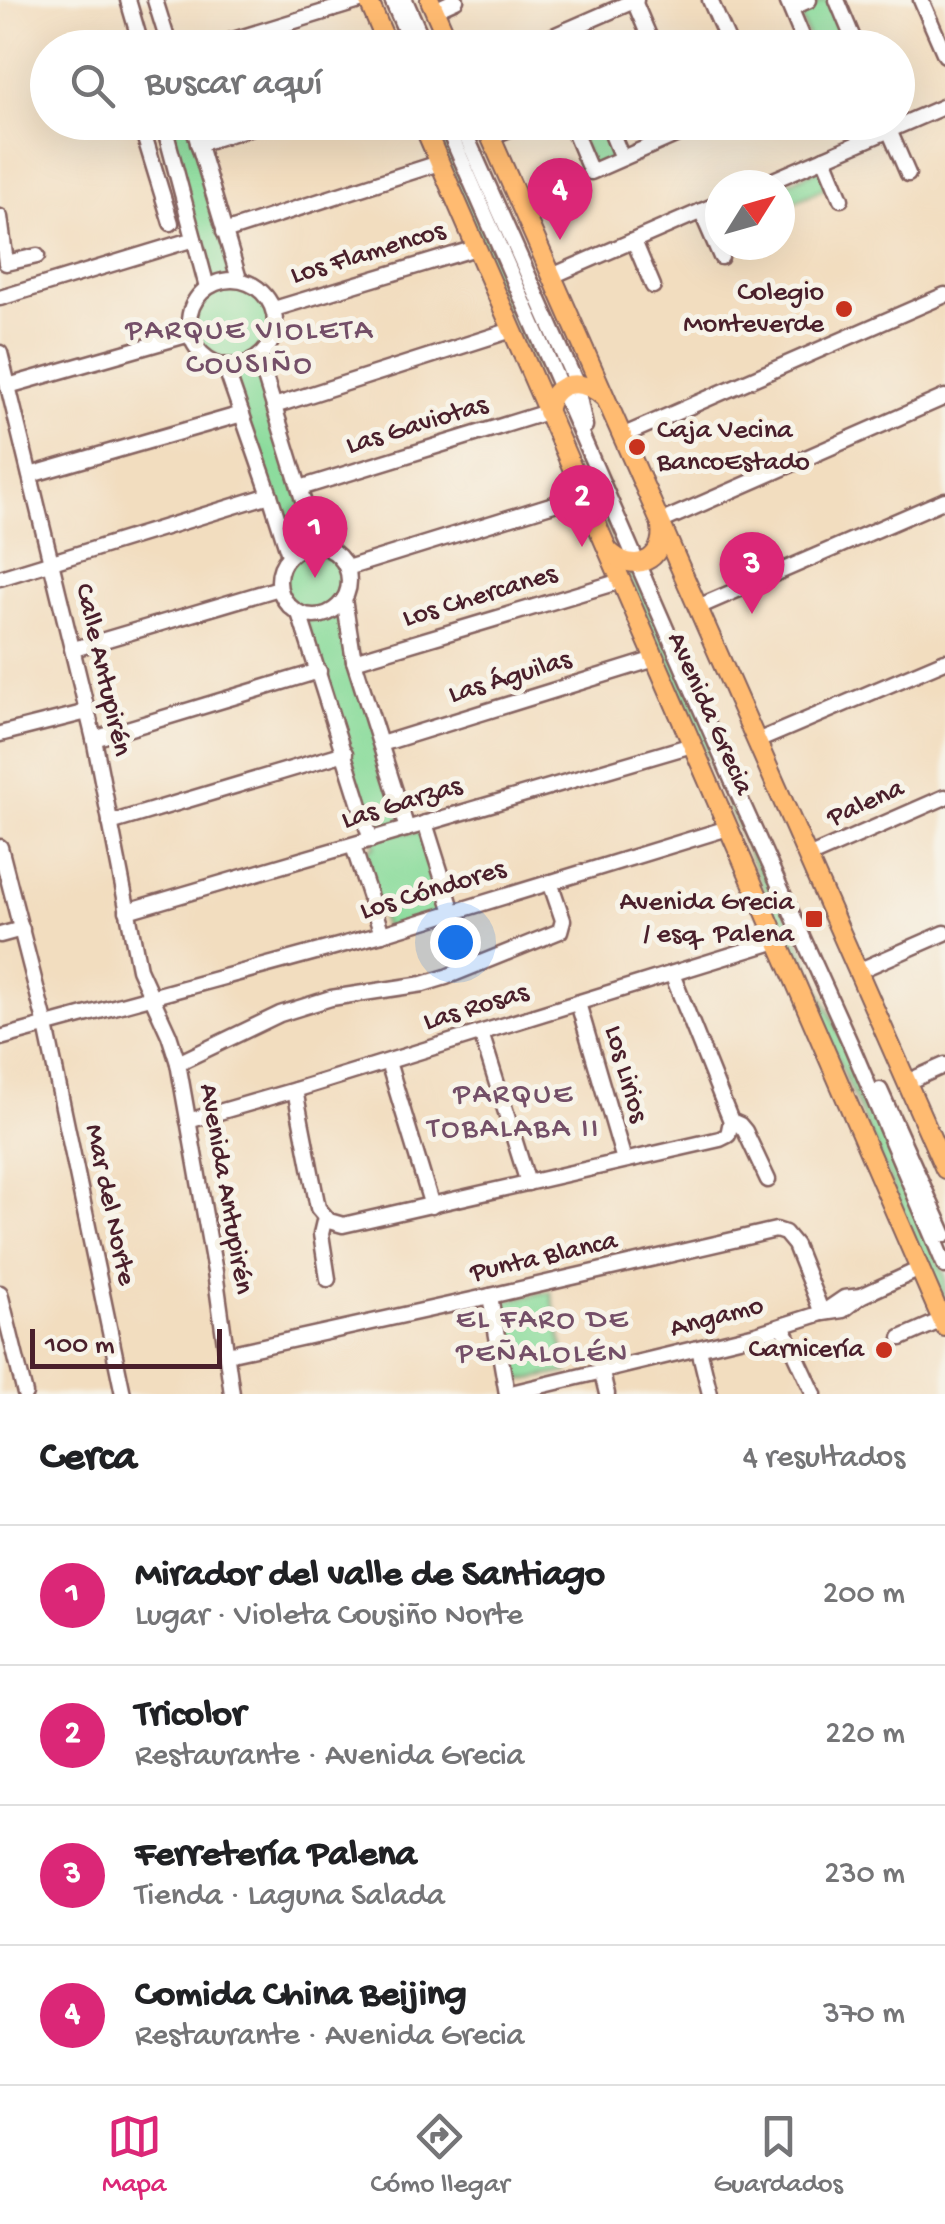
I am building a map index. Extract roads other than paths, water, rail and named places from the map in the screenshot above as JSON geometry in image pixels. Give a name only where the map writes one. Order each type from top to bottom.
[{"type":"main road","points":[[366,0],[380,30]]},
{"type":"main road","points":[[432,5],[442,30]]},
{"type":"main road","name":"Avenida Grecia","points":[[429,140],[944,1324]]},
{"type":"main road","name":"Avenida Grecia","points":[[491,140],[945,1169]]},
{"type":"main road","points":[[547,412],[551,398],[569,386],[589,386],[605,397]]},
{"type":"main road","points":[[603,541],[618,559],[641,563],[655,554],[661,544],[660,522]]},
{"type":"street","points":[[128,0],[137,30]]},
{"type":"street","points":[[155,0],[164,30]]},
{"type":"street","points":[[267,30],[366,0]]},
{"type":"street","points":[[392,0],[405,30]]},
{"type":"street","points":[[405,0],[418,30]]},
{"type":"street","points":[[432,5],[456,0]]},
{"type":"street","points":[[567,30],[635,0],[647,30]]},
{"type":"street","points":[[710,0],[723,30]]},
{"type":"street","points":[[800,30],[789,4],[808,0]]},
{"type":"street","points":[[837,0],[849,30]]},
{"type":"street","points":[[922,0],[945,55]]},
{"type":"street","points":[[915,119],[945,106]]},
{"type":"street","points":[[145,140],[170,223]]},
{"type":"street","points":[[168,140],[207,286]]},
{"type":"street","points":[[197,140],[238,279]]},
{"type":"street","points":[[198,144],[211,140]]},
{"type":"street","points":[[453,140],[569,386]]},
{"type":"street","points":[[467,140],[641,563],[945,1266]]},
{"type":"street","points":[[578,140],[591,172],[659,140]]},
{"type":"street","points":[[614,140],[622,158]]},
{"type":"street","points":[[795,171],[866,140]]},
{"type":"street","points":[[893,140],[908,174]]},
{"type":"street","points":[[824,158],[842,199]]},
{"type":"street","points":[[224,232],[439,163]]},
{"type":"street","points":[[552,276],[705,209]]},
{"type":"street","points":[[701,211],[705,220]]},
{"type":"street","points":[[0,217],[6,263],[36,256]]},
{"type":"street","points":[[0,298],[194,239]]},
{"type":"street","points":[[634,240],[653,286]]},
{"type":"street","name":"Los Flamencos","points":[[274,309],[476,248]]},
{"type":"street","points":[[238,279],[261,289],[274,309],[276,326],[271,344],[259,358],[243,365],[225,366],[197,349],[190,334],[189,316],[195,300],[207,286],[238,279]]},
{"type":"street","points":[[622,436],[945,296]]},
{"type":"street","points":[[274,406],[512,330]]},
{"type":"street","points":[[8,386],[190,334]]},
{"type":"street","name":"Calle Antupirén","points":[[0,353],[8,386],[7,418],[30,475],[74,648],[138,970],[151,998]]},
{"type":"street","points":[[259,358],[317,545]]},
{"type":"street","points":[[225,366],[289,555]]},
{"type":"street","points":[[660,522],[945,397]]},
{"type":"street","name":"Las Gaviotas","points":[[300,488],[547,412]]},
{"type":"street","points":[[30,475],[242,414]]},
{"type":"street","points":[[0,578],[270,495]]},
{"type":"street","points":[[347,568],[583,495]]},
{"type":"street","points":[[698,607],[945,500]]},
{"type":"street","points":[[317,545],[335,552],[347,568],[348,589],[338,607],[320,616],[300,614],[282,598],[278,576],[289,555],[317,545]]},
{"type":"street","points":[[641,563],[945,1235]]},
{"type":"street","name":"Los Chercanes","points":[[354,661],[621,581]]},
{"type":"street","points":[[74,648],[278,588]]},
{"type":"street","points":[[344,599],[354,661],[407,828]]},
{"type":"street","points":[[300,614],[371,840]]},
{"type":"street","name":"Las Águilas","points":[[380,744],[654,658]]},
{"type":"street","points":[[756,741],[945,660]]},
{"type":"street","points":[[94,739],[319,671]]},
{"type":"street","points":[[0,734],[87,712]]},
{"type":"street","name":"Las Garzas","points":[[127,911],[692,745]]},
{"type":"street","points":[[110,823],[345,753]]},
{"type":"street","name":"Palena","points":[[808,857],[945,797]]},
{"type":"street","points":[[425,823],[454,912]]},
{"type":"street","name":"Los Cóndores","points":[[0,1038],[382,934],[728,828]]},
{"type":"street","name":"Mar del Norte","points":[[0,846],[46,1026],[124,1394]]},
{"type":"street","points":[[353,846],[382,934]]},
{"type":"street","points":[[178,1063],[280,1014],[331,998],[423,984],[560,931],[563,920],[550,882]]},
{"type":"street","points":[[0,935],[22,929]]},
{"type":"street","points":[[858,971],[945,932]]},
{"type":"street","name":"Las Rosas","points":[[188,1121],[777,941]]},
{"type":"street","points":[[295,1090],[316,1202],[325,1217],[338,1224],[354,1224],[720,1139],[728,1134],[731,1121],[672,974]]},
{"type":"street","name":"Avenida Antupirén","points":[[151,998],[178,1063],[232,1394]]},
{"type":"street","name":"Los Lirios","points":[[578,1003],[624,1160]]},
{"type":"street","points":[[481,1033],[528,1184]]},
{"type":"street","points":[[388,1062],[432,1206]]},
{"type":"street","points":[[907,1082],[945,1065]]},
{"type":"street","points":[[731,1121],[745,1131],[768,1180]]},
{"type":"street","points":[[325,1217],[321,1234],[328,1280]]},
{"type":"street","name":"Punta Blanca","points":[[227,1354],[776,1230],[792,1240],[822,1312]]},
{"type":"street","name":"Angamo","points":[[507,1394],[783,1327],[822,1312],[838,1300],[862,1296],[920,1269]]},
{"type":"street","points":[[0,1292],[25,1394]]},
{"type":"street","points":[[490,1296],[507,1394]]},
{"type":"street","points":[[901,1338],[944,1324]]},
{"type":"street","points":[[783,1327],[814,1394]]},
{"type":"street","points":[[699,1350],[710,1394]]},
{"type":"street","points":[[602,1373],[607,1394]]},
{"type":"place","name":"Comida China Beijing","points":[[560,240]]},
{"type":"place","name":"Colegio Monteverde","points":[[844,309]]},
{"type":"place","name":"Caja Vecina BancoEstado","points":[[637,447]]},
{"type":"place","name":"Tricolor","points":[[582,547]]},
{"type":"place","name":"Mirador del valle de Santiago","points":[[315,578]]},
{"type":"place","name":"Ferretería Palena","points":[[752,614]]},
{"type":"place","name":"Avenida Grecia / esq. Palena","points":[[814,919]]},
{"type":"place","name":"Carnicería","points":[[884,1350]]},
{"type":"district","name":"PARQUE VIOLETA COUSIÑO","points":[[250,349]]},
{"type":"district","name":"PARQUE TOBALABA II","points":[[514,1113]]},
{"type":"district","name":"EL FARO DE PEÑALOLÉN","points":[[543,1338]]}]
